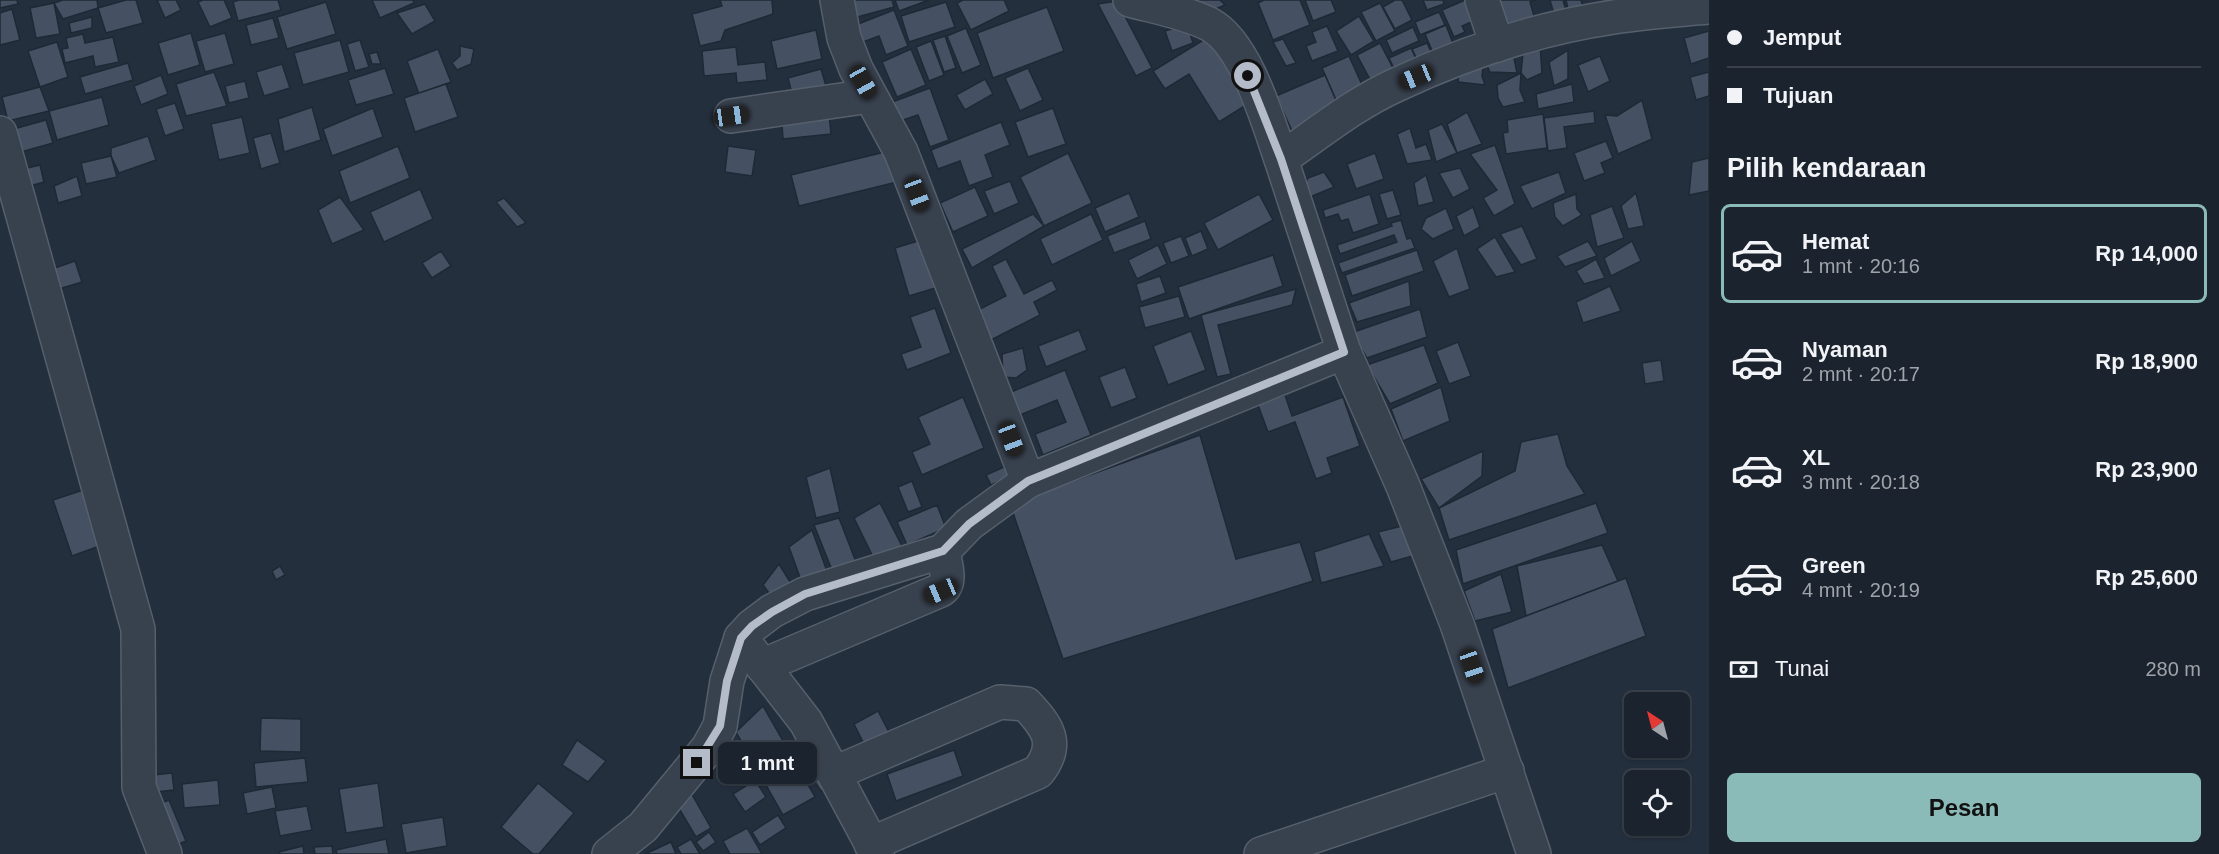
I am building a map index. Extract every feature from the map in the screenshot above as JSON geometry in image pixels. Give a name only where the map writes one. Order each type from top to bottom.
[{"type":"street","points":[[837,0],[844,38],[870,96],[901,152],[1028,481]]},
{"type":"street","points":[[1130,0],[1194,18],[1222,33],[1258,96],[1344,352],[1403,486],[1457,624],[1534,854]]},
{"type":"street","points":[[1482,0],[1497,45]]},
{"type":"street","points":[[1281,159],[1337,118],[1396,85],[1497,45],[1544,31],[1612,17],[1709,7]]},
{"type":"street","points":[[731,116],[870,96]]},
{"type":"street","points":[[0,133],[138,629],[139,787],[165,854]]},
{"type":"street","points":[[609,854],[643,827],[708,748],[720,726],[727,681],[741,638],[752,626],[772,612],[805,594],[943,551],[969,524],[1028,481],[1344,352]]},
{"type":"street","points":[[762,666],[941,591],[948,580],[943,551]]},
{"type":"street","points":[[741,638],[806,722],[874,849],[1038,772],[1048,759],[1051,746],[1038,717],[1026,704],[1000,702],[835,773]]},
{"type":"street","points":[[1261,854],[1507,771]]},
{"type":"building","points":[[0,0],[17,0],[18,4],[0,8]]},
{"type":"building","points":[[63,0],[97,0],[98,8],[63,19],[54,3]]},
{"type":"building","points":[[126,0],[136,0],[143,23],[106,33],[98,8]]},
{"type":"building","points":[[157,0],[176,0],[181,10],[165,18]]},
{"type":"building","points":[[224,0],[232,18],[210,27],[198,2]]},
{"type":"building","points":[[278,0],[281,10],[238,21],[233,2]]},
{"type":"building","points":[[372,0],[413,0],[414,3],[380,18]]},
{"type":"building","points":[[720,0],[772,0],[773,14],[725,30],[721,41],[700,46],[692,14],[722,6]]},
{"type":"building","points":[[844,0],[892,0],[894,7],[850,19]]},
{"type":"building","points":[[895,0],[929,0],[899,11]]},
{"type":"building","points":[[963,0],[1004,0],[1009,11],[971,30],[957,3]]},
{"type":"building","points":[[1195,0],[1220,0],[1225,5],[1202,15]]},
{"type":"building","points":[[1264,0],[1300,0],[1310,25],[1273,40],[1258,3]]},
{"type":"building","points":[[1305,0],[1331,0],[1336,12],[1313,21]]},
{"type":"building","points":[[1395,0],[1402,0],[1412,20],[1395,29],[1383,7]]},
{"type":"building","points":[[1423,0],[1443,0],[1444,4],[1427,10]]},
{"type":"building","points":[[1470,0],[1478,19],[1462,26],[1465,32],[1454,37],[1442,10]]},
{"type":"building","points":[[1499,0],[1536,0],[1530,2],[1536,23],[1509,31]]},
{"type":"building","points":[[1550,0],[1563,0],[1569,21],[1557,25]]},
{"type":"building","points":[[1566,0],[1581,0],[1586,18],[1571,22]]},
{"type":"building","points":[[1117,1],[1152,68],[1136,76],[1098,4]]},
{"type":"building","points":[[326,2],[336,34],[287,49],[277,17]]},
{"type":"building","points":[[946,2],[955,27],[909,42],[901,16]]},
{"type":"building","points":[[54,3],[60,34],[36,38],[30,8]]},
{"type":"building","points":[[1380,3],[1395,31],[1376,41],[1361,12]]},
{"type":"building","points":[[425,4],[435,21],[412,34],[397,13]]},
{"type":"building","points":[[1047,7],[1064,51],[993,78],[977,33]]},
{"type":"building","points":[[12,9],[20,40],[0,45],[0,13]]},
{"type":"building","points":[[894,10],[908,46],[886,55],[879,36],[855,45],[848,28]]},
{"type":"building","points":[[1439,12],[1445,25],[1420,35],[1415,22]]},
{"type":"building","points":[[1359,16],[1374,41],[1351,55],[1336,31]]},
{"type":"building","points":[[92,17],[92,28],[71,33],[69,23]]},
{"type":"building","points":[[273,18],[279,38],[251,45],[246,25]]},
{"type":"building","points":[[1187,24],[1193,43],[1172,51],[1165,31]]},
{"type":"building","points":[[1446,25],[1454,46],[1434,55],[1425,34]]},
{"type":"building","points":[[1327,26],[1338,51],[1312,61],[1306,46],[1316,42],[1312,32]]},
{"type":"building","points":[[1413,27],[1419,41],[1392,53],[1386,40]]},
{"type":"building","points":[[966,28],[981,65],[962,73],[947,36]]},
{"type":"building","points":[[816,30],[822,59],[777,69],[771,41]]},
{"type":"building","points":[[1218,31],[1259,97],[1219,122],[1189,74],[1165,89],[1153,71]]},
{"type":"building","points":[[1709,31],[1709,58],[1691,64],[1684,38]]},
{"type":"building","points":[[191,33],[200,65],[168,75],[158,43]]},
{"type":"building","points":[[225,33],[234,64],[205,72],[196,41]]},
{"type":"building","points":[[83,34],[85,43],[113,37],[119,62],[95,67],[93,56],[65,63],[62,49],[68,48],[66,38]]},
{"type":"building","points":[[945,36],[956,68],[944,72],[933,40]]},
{"type":"building","points":[[1283,39],[1296,63],[1286,66],[1273,42]]},
{"type":"building","points":[[340,40],[349,72],[303,85],[294,53]]},
{"type":"building","points":[[360,40],[369,67],[355,71],[347,44]]},
{"type":"building","points":[[931,41],[944,75],[929,81],[916,47]]},
{"type":"building","points":[[57,42],[68,77],[40,87],[28,51]]},
{"type":"building","points":[[1380,43],[1396,74],[1373,85],[1357,55]]},
{"type":"building","points":[[1427,43],[1437,65],[1423,72],[1412,49]]},
{"type":"building","points":[[1540,44],[1542,73],[1527,80],[1521,73],[1523,53]]},
{"type":"building","points":[[460,46],[474,49],[471,64],[457,70],[452,63],[460,56]]},
{"type":"building","points":[[736,47],[738,65],[765,62],[767,80],[737,83],[736,73],[704,76],[702,51]]},
{"type":"building","points":[[1411,48],[1419,65],[1397,75],[1389,58]]},
{"type":"building","points":[[438,49],[451,82],[419,94],[407,61]]},
{"type":"building","points":[[911,49],[926,85],[897,97],[882,62]]},
{"type":"building","points":[[1568,50],[1568,79],[1554,86],[1549,62]]},
{"type":"building","points":[[377,52],[381,64],[372,64],[369,54]]},
{"type":"building","points":[[1513,53],[1517,73],[1490,72],[1484,59]]},
{"type":"building","points":[[1349,56],[1363,87],[1336,100],[1322,68]]},
{"type":"building","points":[[1600,56],[1610,81],[1588,92],[1578,65]]},
{"type":"building","points":[[1484,59],[1482,76],[1485,85],[1458,82],[1460,63]]},
{"type":"building","points":[[128,63],[133,80],[85,94],[80,77]]},
{"type":"building","points":[[282,64],[290,88],[264,96],[256,72]]},
{"type":"building","points":[[385,68],[394,94],[356,105],[348,80]]},
{"type":"building","points":[[1028,68],[1043,100],[1020,111],[1005,78]]},
{"type":"building","points":[[821,69],[829,96],[795,105],[788,78]]},
{"type":"building","points":[[214,72],[227,106],[186,116],[176,84]]},
{"type":"building","points":[[1709,72],[1709,96],[1696,100],[1690,77]]},
{"type":"building","points":[[1521,73],[1520,90],[1525,102],[1503,107],[1498,98],[1497,85]]},
{"type":"building","points":[[161,75],[168,94],[141,105],[134,86]]},
{"type":"building","points":[[1325,75],[1341,112],[1293,133],[1276,96]]},
{"type":"building","points":[[985,79],[993,94],[965,110],[956,95]]},
{"type":"building","points":[[245,81],[249,98],[229,103],[225,86]]},
{"type":"building","points":[[446,84],[458,117],[415,132],[404,98]]},
{"type":"building","points":[[1572,84],[1574,102],[1538,109],[1536,94]]},
{"type":"building","points":[[40,87],[49,111],[8,121],[2,97]]},
{"type":"building","points":[[930,88],[949,140],[930,147],[918,115],[894,123],[887,104]]},
{"type":"building","points":[[102,97],[109,125],[57,140],[49,111]]},
{"type":"building","points":[[1642,100],[1652,139],[1618,154],[1605,115],[1617,116]]},
{"type":"building","points":[[175,103],[184,129],[165,136],[156,109]]},
{"type":"building","points":[[828,104],[831,134],[783,139],[781,110]]},
{"type":"building","points":[[312,107],[321,140],[284,152],[278,119]]},
{"type":"building","points":[[373,108],[383,137],[332,156],[323,129]]},
{"type":"building","points":[[1053,108],[1066,144],[1028,157],[1015,122]]},
{"type":"building","points":[[1594,111],[1595,123],[1564,127],[1567,148],[1548,151],[1544,118]]},
{"type":"building","points":[[1467,112],[1482,144],[1457,153],[1447,124]]},
{"type":"building","points":[[1543,114],[1547,148],[1506,154],[1503,133],[1508,132],[1507,120]]},
{"type":"building","points":[[242,117],[250,153],[219,160],[211,124]]},
{"type":"building","points":[[46,120],[53,143],[10,155],[3,132]]},
{"type":"building","points":[[1001,122],[1010,145],[985,155],[993,177],[969,186],[960,161],[938,169],[931,150]]},
{"type":"building","points":[[1442,124],[1457,153],[1436,162],[1428,130]]},
{"type":"building","points":[[1410,128],[1416,148],[1426,144],[1432,160],[1407,164],[1397,134]]},
{"type":"building","points":[[271,133],[280,163],[261,169],[253,138]]},
{"type":"building","points":[[148,136],[156,160],[119,173],[111,156],[111,148]]},
{"type":"building","points":[[1606,141],[1613,158],[1601,163],[1605,173],[1584,181],[1574,153]]},
{"type":"building","points":[[1495,145],[1515,204],[1494,216],[1483,198],[1497,190],[1470,154]]},
{"type":"building","points":[[398,146],[410,178],[350,203],[339,171]]},
{"type":"building","points":[[728,146],[756,150],[752,176],[725,172]]},
{"type":"building","points":[[889,151],[897,182],[799,206],[791,175]]},
{"type":"building","points":[[1068,153],[1092,203],[1044,226],[1020,177]]},
{"type":"building","points":[[1375,153],[1384,179],[1356,189],[1347,164]]},
{"type":"building","points":[[111,156],[117,177],[86,184],[81,163]]},
{"type":"building","points":[[1709,158],[1709,191],[1689,195],[1692,162]]},
{"type":"building","points":[[40,165],[44,182],[23,188],[19,170]]},
{"type":"building","points":[[1460,168],[1470,189],[1453,198],[1439,173]]},
{"type":"building","points":[[1324,172],[1334,187],[1310,197],[1305,183],[1308,178]]},
{"type":"building","points":[[1559,172],[1566,193],[1532,209],[1520,186]]},
{"type":"building","points":[[1426,175],[1434,202],[1418,206],[1414,183]]},
{"type":"building","points":[[77,176],[82,196],[58,203],[54,186]]},
{"type":"building","points":[[1010,181],[1019,203],[994,214],[984,191]]},
{"type":"building","points":[[975,187],[988,216],[953,232],[940,203]]},
{"type":"building","points":[[420,189],[433,219],[384,242],[370,212]]},
{"type":"building","points":[[1393,190],[1401,215],[1387,219],[1379,194]]},
{"type":"building","points":[[1129,193],[1139,217],[1105,232],[1095,208]]},
{"type":"building","points":[[1636,193],[1644,226],[1628,229],[1621,206]]},
{"type":"building","points":[[1259,194],[1273,220],[1218,250],[1204,223]]},
{"type":"building","points":[[1370,194],[1379,224],[1353,233],[1348,219],[1341,221],[1338,214],[1325,218],[1323,210]]},
{"type":"building","points":[[1576,194],[1577,209],[1582,215],[1563,226],[1555,217],[1553,203]]},
{"type":"building","points":[[340,197],[364,230],[332,244],[318,210]]},
{"type":"building","points":[[504,198],[526,223],[517,227],[496,202]]},
{"type":"building","points":[[1612,206],[1624,238],[1597,247],[1590,215]]},
{"type":"building","points":[[1473,207],[1480,227],[1464,236],[1456,216]]},
{"type":"building","points":[[1446,208],[1454,229],[1433,239],[1421,229],[1426,218]]},
{"type":"building","points":[[1033,214],[1044,226],[972,268],[962,249]]},
{"type":"building","points":[[1091,214],[1103,240],[1052,265],[1040,239]]},
{"type":"building","points":[[1401,220],[1407,239],[1411,238],[1415,248],[1342,273],[1338,263],[1397,242],[1394,235],[1340,254],[1337,245],[1392,226],[1391,223]]},
{"type":"building","points":[[1145,221],[1151,239],[1114,253],[1107,236]]},
{"type":"building","points":[[1522,226],[1537,259],[1521,265],[1500,234]]},
{"type":"building","points":[[1201,231],[1208,249],[1192,256],[1185,238]]},
{"type":"building","points":[[1181,236],[1189,256],[1171,263],[1163,243]]},
{"type":"building","points":[[1495,237],[1515,272],[1496,277],[1477,249]]},
{"type":"building","points":[[928,238],[942,286],[909,296],[895,248]]},
{"type":"building","points":[[1588,241],[1597,256],[1565,267],[1557,256]]},
{"type":"building","points":[[1632,241],[1641,261],[1611,276],[1604,258]]},
{"type":"building","points":[[1158,245],[1167,264],[1137,279],[1128,260]]},
{"type":"building","points":[[1457,248],[1470,289],[1449,297],[1433,261]]},
{"type":"building","points":[[1417,250],[1424,271],[1352,296],[1345,275]]},
{"type":"building","points":[[441,251],[451,266],[432,278],[422,263]]},
{"type":"building","points":[[1273,255],[1283,286],[1189,319],[1178,287]]},
{"type":"building","points":[[1006,259],[1024,294],[1052,280],[1057,290],[1034,302],[1040,315],[987,342],[972,313],[1006,296],[992,266]]},
{"type":"building","points":[[1596,259],[1605,278],[1584,284],[1576,271]]},
{"type":"building","points":[[75,261],[82,282],[49,292],[43,272]]},
{"type":"building","points":[[1160,276],[1166,293],[1141,302],[1136,284]]},
{"type":"building","points":[[1409,281],[1411,306],[1357,322],[1349,303]]},
{"type":"building","points":[[1610,286],[1621,311],[1583,323],[1576,302]]},
{"type":"building","points":[[1296,289],[1292,305],[1218,325],[1231,374],[1217,377],[1201,315]]},
{"type":"building","points":[[1179,296],[1185,317],[1145,328],[1139,307]]},
{"type":"building","points":[[935,308],[951,353],[907,370],[901,354],[921,347],[910,317]]},
{"type":"building","points":[[1420,309],[1427,337],[1367,358],[1351,333]]},
{"type":"building","points":[[1079,330],[1087,350],[1046,367],[1038,346]]},
{"type":"building","points":[[1191,331],[1206,370],[1168,385],[1153,346]]},
{"type":"building","points":[[1458,342],[1471,376],[1449,384],[1436,351]]},
{"type":"building","points":[[1424,345],[1438,383],[1390,404],[1367,365]]},
{"type":"building","points":[[1023,348],[1027,370],[1016,378],[1003,377],[1002,354]]},
{"type":"building","points":[[1661,360],[1664,381],[1645,384],[1642,363]]},
{"type":"building","points":[[1125,367],[1137,398],[1111,408],[1099,377]]},
{"type":"building","points":[[1065,370],[1091,435],[1043,455],[1035,434],[1066,422],[1057,400],[1020,415],[1011,392]]},
{"type":"building","points":[[1441,387],[1450,421],[1403,441],[1391,409]]},
{"type":"building","points":[[1285,395],[1292,416],[1343,397],[1360,446],[1327,458],[1332,473],[1316,479],[1295,422],[1268,432],[1258,405]]},
{"type":"building","points":[[963,397],[984,448],[922,475],[912,452],[930,444],[918,417]]},
{"type":"building","points":[[1558,434],[1567,466],[1585,494],[1449,540],[1439,508],[1515,471],[1521,442]]},
{"type":"building","points":[[1200,435],[1236,559],[1300,542],[1313,581],[1063,659],[1010,504]]},
{"type":"building","points":[[1483,451],[1482,476],[1439,508],[1421,479]]},
{"type":"building","points":[[1013,463],[1014,475],[991,485],[986,475]]},
{"type":"building","points":[[830,468],[840,512],[816,518],[806,477]]},
{"type":"building","points":[[912,481],[922,507],[908,512],[898,487]]},
{"type":"building","points":[[86,489],[105,544],[72,556],[53,500]]},
{"type":"building","points":[[880,503],[904,550],[877,565],[854,518]]},
{"type":"building","points":[[1596,503],[1608,533],[1463,584],[1456,550]]},
{"type":"building","points":[[937,505],[946,528],[907,545],[897,522]]},
{"type":"building","points":[[839,518],[858,567],[834,575],[814,525]]},
{"type":"building","points":[[1410,524],[1416,555],[1391,562],[1378,532]]},
{"type":"building","points":[[812,530],[828,574],[802,583],[789,547]]},
{"type":"building","points":[[1369,534],[1384,566],[1321,583],[1314,552]]},
{"type":"building","points":[[1602,545],[1618,581],[1526,616],[1517,566]]},
{"type":"building","points":[[779,564],[792,585],[772,597],[763,585]]},
{"type":"building","points":[[280,566],[285,575],[276,580],[272,571]]},
{"type":"building","points":[[1501,574],[1512,612],[1475,621],[1464,591]]},
{"type":"building","points":[[1626,578],[1646,636],[1508,688],[1492,629]]},
{"type":"building","points":[[763,706],[815,797],[783,815],[736,732]]},
{"type":"building","points":[[878,711],[889,732],[864,744],[854,724]]},
{"type":"building","points":[[261,718],[301,719],[301,752],[260,751]]},
{"type":"building","points":[[577,740],[606,761],[588,782],[562,765]]},
{"type":"building","points":[[954,750],[963,776],[896,801],[887,774]]},
{"type":"building","points":[[305,758],[308,782],[256,787],[254,763]]},
{"type":"building","points":[[817,766],[830,785],[821,791],[808,772]]},
{"type":"building","points":[[172,773],[174,790],[146,793],[144,776]]},
{"type":"building","points":[[218,780],[220,805],[184,808],[182,784]]},
{"type":"building","points":[[755,780],[766,797],[745,812],[733,794]]},
{"type":"building","points":[[378,783],[384,827],[346,833],[339,789]]},
{"type":"building","points":[[538,783],[574,813],[539,854],[533,854],[501,827]]},
{"type":"building","points":[[272,787],[276,808],[247,814],[243,793]]},
{"type":"building","points":[[690,791],[711,828],[696,837],[674,800]]},
{"type":"building","points":[[169,800],[186,841],[166,849],[149,808]]},
{"type":"building","points":[[307,806],[312,830],[280,836],[275,811]]},
{"type":"building","points":[[778,815],[786,828],[760,845],[752,832]]},
{"type":"building","points":[[443,817],[447,846],[406,853],[401,824]]},
{"type":"building","points":[[747,828],[762,854],[730,854],[723,841]]},
{"type":"building","points":[[709,832],[716,842],[703,851],[696,842]]},
{"type":"building","points":[[386,839],[389,854],[337,854],[336,850]]},
{"type":"building","points":[[691,839],[700,854],[681,854],[677,847]]},
{"type":"building","points":[[671,842],[676,854],[645,854]]},
{"type":"building","points":[[303,846],[304,854],[280,854],[279,852]]},
{"type":"building","points":[[332,846],[333,854],[315,854],[314,847]]},
{"type":"route","points":[[697,763],[720,726],[727,681],[741,638],[752,626],[772,612],[805,594],[943,551],[969,524],[1028,481],[1180,417],[1344,352],[1281,159],[1258,96],[1248,76]]}]
